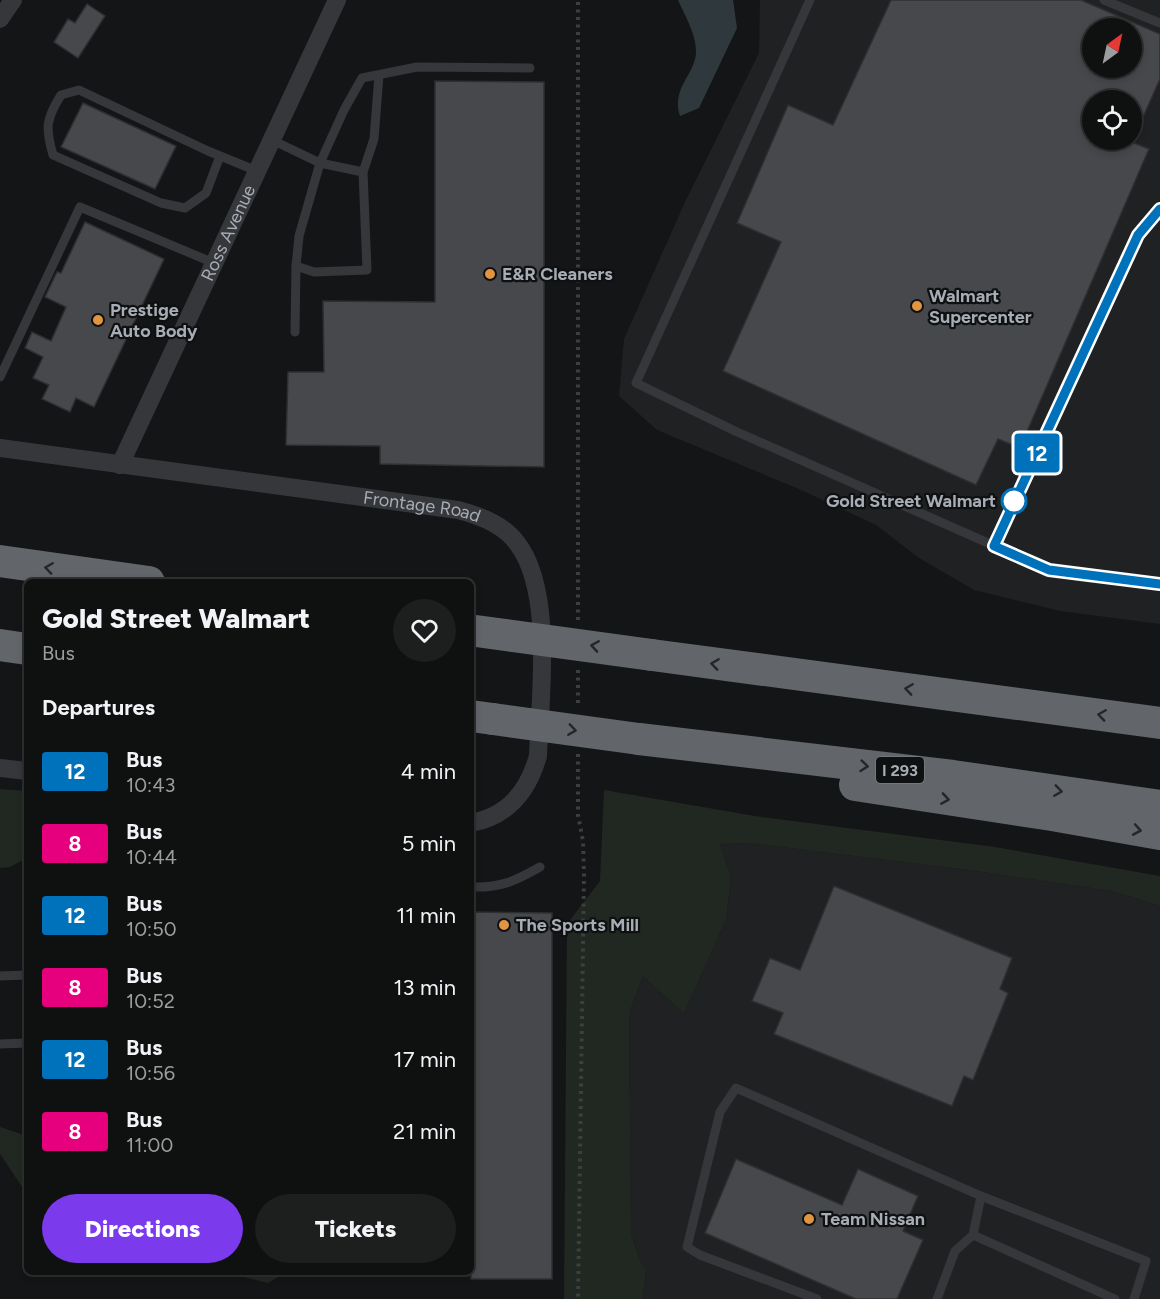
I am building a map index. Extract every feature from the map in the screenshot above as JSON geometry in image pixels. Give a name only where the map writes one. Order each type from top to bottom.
[{"type":"highway","points":[[0,561],[128,579]]},
{"type":"highway","points":[[474,631],[1160,723]]},
{"type":"highway","points":[[0,645],[24,649]]},
{"type":"highway","name":"I 293","points":[[482,718],[953,776],[1160,806]]},
{"type":"highway","points":[[703,747],[847,784],[1160,834]]},
{"type":"street","points":[[0,19],[13,0]]},
{"type":"street","name":"Ross Avenue","points":[[120,465],[337,0]]},
{"type":"street","name":"Frontage Road","points":[[0,448],[458,510],[481,517],[516,540],[532,568],[539,604],[542,655],[538,756],[534,770],[518,798],[501,813],[474,822]]},
{"type":"street","points":[[0,768],[24,771]]},
{"type":"lane","points":[[810,0],[636,383],[735,431],[1049,570],[1160,584]]},
{"type":"lane","points":[[1104,0],[1160,23]]},
{"type":"lane","points":[[295,332],[299,236],[320,162],[362,78],[417,67],[530,68]]},
{"type":"lane","points":[[296,266],[314,272],[367,270],[363,172],[374,139],[379,75]]},
{"type":"lane","points":[[220,156],[206,193],[185,208],[161,202],[53,155],[47,135],[50,112],[62,95],[79,90],[257,171]]},
{"type":"lane","points":[[272,140],[320,162],[363,172]]},
{"type":"lane","points":[[0,377],[80,207],[214,263]]},
{"type":"lane","points":[[994,546],[1138,235],[1160,209]]},
{"type":"lane","points":[[474,887],[500,886],[513,882],[540,867]]},
{"type":"lane","points":[[0,976],[24,975]]},
{"type":"lane","points":[[0,1044],[24,1043]]},
{"type":"lane","points":[[817,1299],[700,1255],[687,1247],[720,1112],[736,1088],[981,1196],[1146,1261],[1134,1299]]},
{"type":"lane","points":[[937,1299],[955,1251],[974,1236],[981,1196]]},
{"type":"lane","points":[[974,1236],[1115,1299]]},
{"type":"shaded area","points":[[678,0],[733,0],[737,28],[699,108],[680,116],[678,98],[694,62],[696,47],[693,33]]},
{"type":"shaded area","points":[[760,0],[1160,0],[1160,624],[1060,611],[974,590],[919,558],[876,525],[799,489],[657,430],[619,396],[624,339],[685,202],[759,53]]},
{"type":"shaded area","points":[[0,789],[24,791],[24,860],[10,867],[0,868]]},
{"type":"shaded area","points":[[604,790],[755,816],[995,847],[1160,876],[1160,906],[1112,891],[969,870],[747,843],[720,844],[731,877],[726,920],[684,1014],[643,976],[629,1014],[631,1234],[646,1270],[643,1299],[564,1299],[567,924],[600,881]]},
{"type":"shaded area","points":[[747,843],[969,870],[1112,891],[1160,906],[1160,1299],[643,1299],[646,1270],[631,1234],[629,1014],[643,976],[684,1014],[726,920],[731,877],[720,844]]},
{"type":"shaded area","points":[[0,1127],[24,1135],[24,1190],[0,1154]]},
{"type":"shaded area","points":[[237,1275],[282,1275],[268,1283]]},
{"type":"building","name":"Walmart Supercenter","points":[[891,0],[1081,0],[1123,18],[1082,18],[1082,78],[1142,78],[1142,26],[1160,34],[1160,79],[1142,120],[1142,90],[1082,90],[1082,150],[1142,150],[1142,146],[1149,149],[1020,448],[998,439],[976,485],[723,371],[781,242],[737,223],[788,105],[833,125]]},
{"type":"building","points":[[87,4],[105,16],[78,58],[54,42],[68,19],[75,23]]},
{"type":"building","name":"E&R Cleaners","points":[[435,81],[544,82],[544,467],[380,464],[380,446],[286,445],[288,372],[324,372],[323,301],[435,302]]},
{"type":"building","points":[[83,103],[176,146],[155,189],[61,147]]},
{"type":"building","name":"Prestige Auto Body","points":[[85,222],[164,259],[94,407],[76,398],[70,412],[42,399],[49,385],[33,378],[43,357],[25,348],[32,332],[51,341],[66,307],[45,297],[57,272],[61,273]]},
{"type":"building","points":[[834,886],[1012,958],[1000,989],[1008,993],[973,1080],[964,1076],[952,1106],[774,1034],[783,1013],[752,1001],[770,958],[800,970]]},
{"type":"building","points":[[474,912],[552,913],[552,1279],[471,1279],[471,1275],[474,1275]]},
{"type":"building","name":"Team Nissan","points":[[736,1159],[842,1205],[858,1169],[918,1196],[903,1231],[923,1240],[897,1299],[856,1299],[705,1233]]},
{"type":"bus line","name":"12","points":[[1160,209],[1138,235],[994,546],[1049,570],[1160,584]]},
{"type":"place","name":"E&R Cleaners","points":[[490,274]]},
{"type":"place","name":"Walmart Supercenter","points":[[917,306]]},
{"type":"place","name":"Prestige Auto Body","points":[[98,320]]},
{"type":"place","name":"Gold Street Walmart","points":[[1014,501]]},
{"type":"place","name":"The Sports Mill","points":[[504,925]]},
{"type":"place","name":"Team Nissan","points":[[809,1219]]}]
